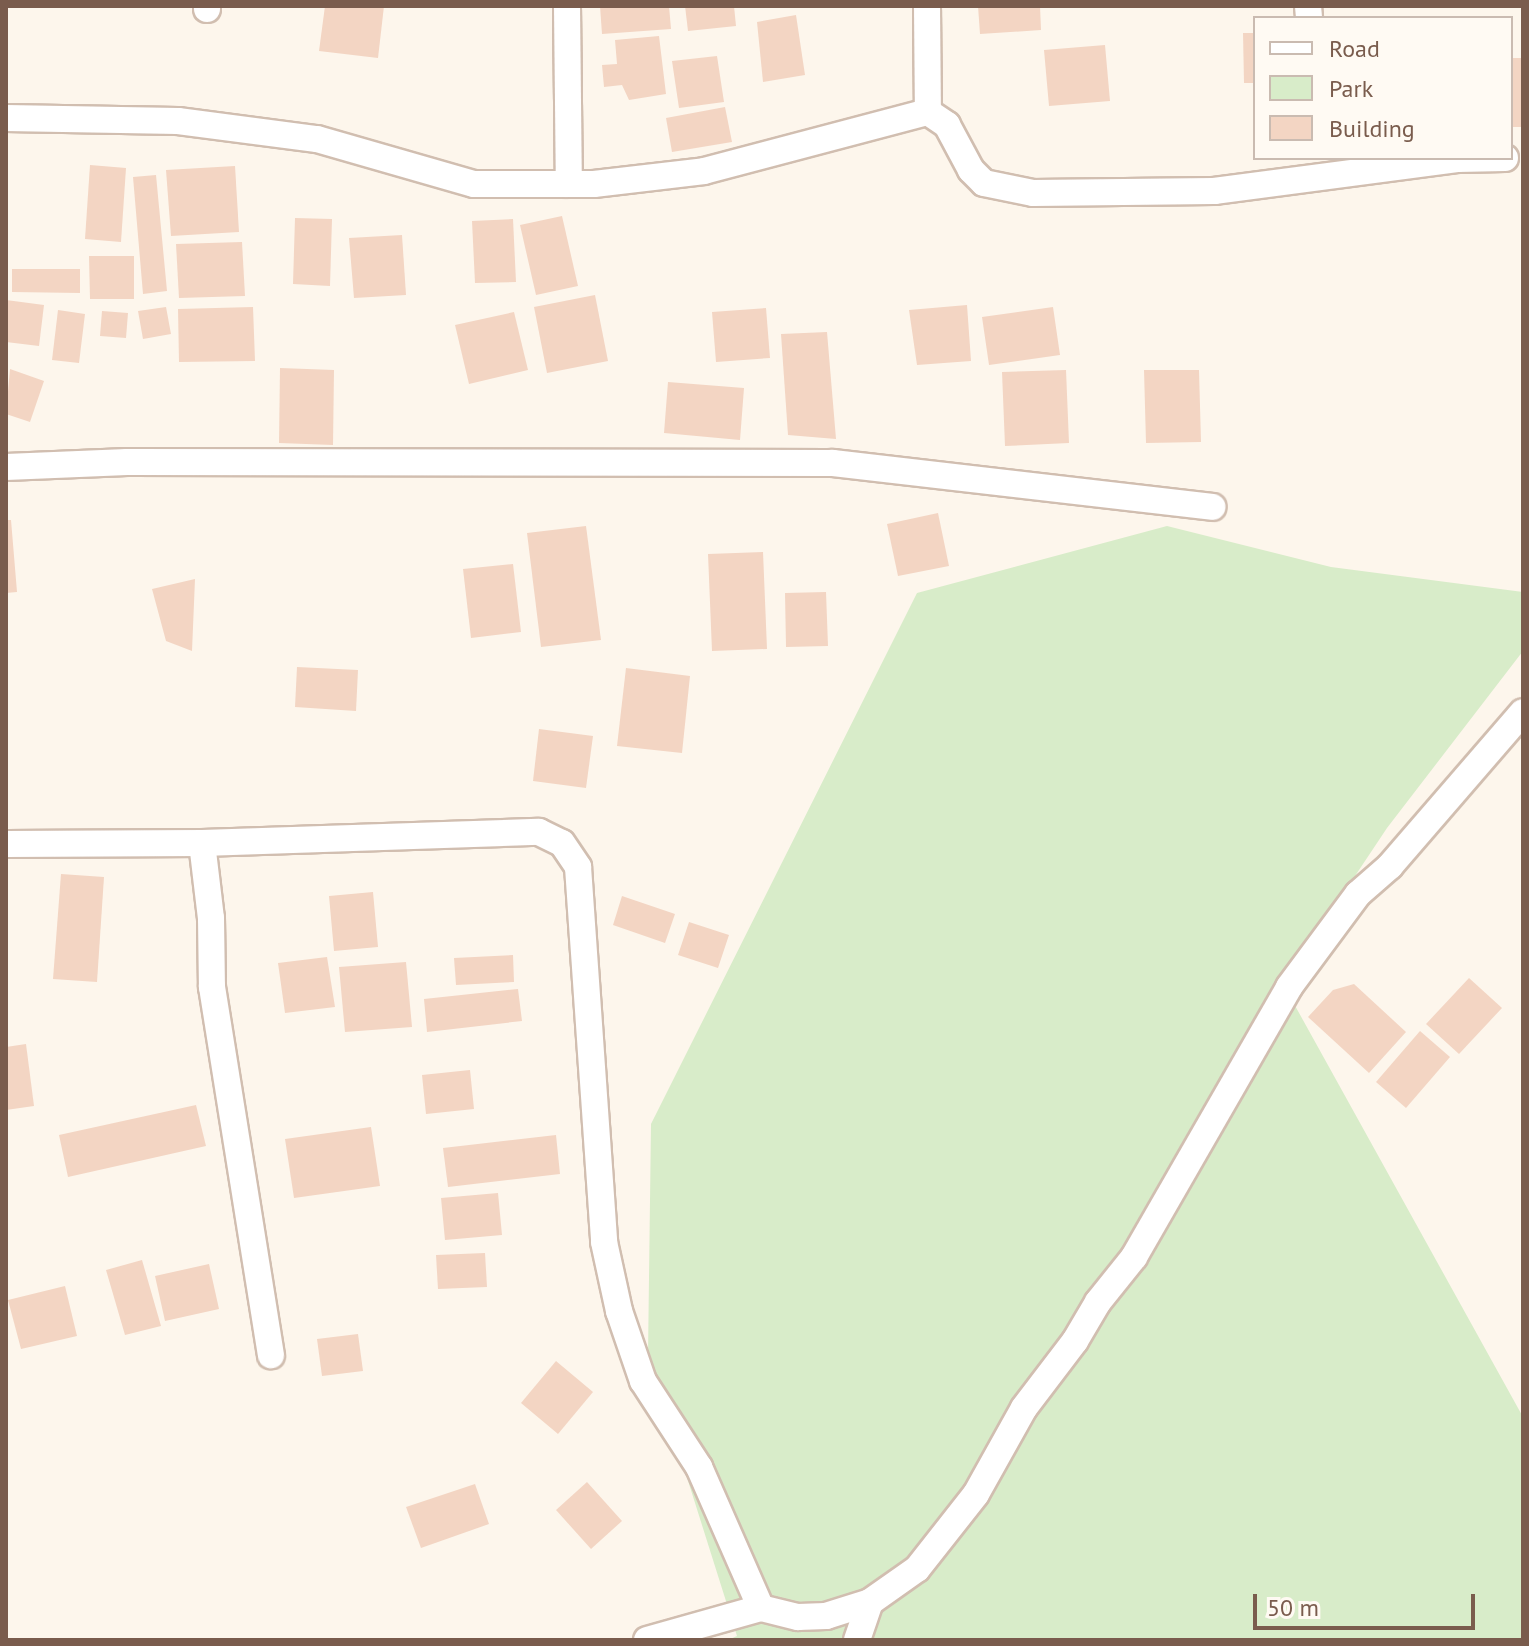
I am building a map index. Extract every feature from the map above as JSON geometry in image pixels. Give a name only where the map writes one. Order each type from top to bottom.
[{"type":"street","points":[[567,6],[569,184]]},
{"type":"street","points":[[927,6],[928,112]]},
{"type":"street","points":[[6,118],[178,121],[317,139],[474,184],[569,184],[704,171],[928,112],[947,125],[971,170],[984,183],[1033,193],[1214,191],[1449,160]]},
{"type":"street","points":[[6,467],[127,462],[833,463],[1212,507]]},
{"type":"street","points":[[647,1640],[761,1608],[798,1617],[812,1617],[870,1602],[917,1569],[976,1494],[1024,1408],[1075,1341],[1098,1302],[1134,1257],[1289,987],[1358,894],[1390,866],[1523,712]]},
{"type":"street","points":[[6,844],[202,843],[539,832],[562,843],[578,867],[604,1242],[619,1311],[643,1381],[699,1467],[761,1608]]},
{"type":"street","points":[[202,843],[211,918],[212,987],[271,1355]]},
{"type":"street","points":[[857,1640],[870,1602]]},
{"type":"green space","points":[[1167,526],[1331,567],[1523,592],[1523,651],[1387,828],[1283,984],[1523,1417],[1523,1640],[728,1640],[737,1636],[648,1354],[651,1124],[917,593]]},
{"type":"building","points":[[325,6],[384,6],[378,58],[319,51]]},
{"type":"building","points":[[600,6],[669,6],[671,29],[602,34]]},
{"type":"building","points":[[685,6],[734,6],[736,26],[688,31]]},
{"type":"building","points":[[978,6],[1040,6],[1041,30],[980,34]]},
{"type":"building","points":[[796,15],[805,75],[763,82],[757,22]]},
{"type":"building","points":[[1243,33],[1253,33],[1253,83],[1244,83]]},
{"type":"building","points":[[659,36],[666,94],[629,100],[622,85],[604,87],[602,65],[617,64],[615,40]]},
{"type":"building","points":[[1105,45],[1110,101],[1049,106],[1044,50]]},
{"type":"building","points":[[717,56],[724,102],[679,108],[672,61]]},
{"type":"building","points":[[1513,58],[1523,58],[1523,127],[1513,127]]},
{"type":"building","points":[[725,107],[732,142],[672,152],[666,118]]},
{"type":"building","points":[[90,165],[126,168],[121,242],[85,239]]},
{"type":"building","points":[[235,166],[239,232],[171,236],[166,170]]},
{"type":"building","points":[[156,175],[167,291],[143,294],[133,177]]},
{"type":"building","points":[[562,216],[578,286],[536,295],[520,225]]},
{"type":"building","points":[[295,218],[332,219],[330,286],[293,284]]},
{"type":"building","points":[[513,219],[516,282],[475,283],[472,221]]},
{"type":"building","points":[[402,235],[406,295],[354,298],[349,238]]},
{"type":"building","points":[[242,242],[245,296],[179,298],[176,244]]},
{"type":"building","points":[[89,256],[134,256],[134,299],[90,299]]},
{"type":"building","points":[[12,269],[80,269],[80,293],[12,292]]},
{"type":"building","points":[[595,295],[608,361],[547,373],[534,307]]},
{"type":"building","points":[[6,300],[44,305],[39,346],[6,342]]},
{"type":"building","points":[[967,305],[971,361],[917,365],[909,310]]},
{"type":"building","points":[[166,307],[171,334],[143,339],[138,311]]},
{"type":"building","points":[[253,307],[255,361],[179,362],[178,309]]},
{"type":"building","points":[[1053,307],[1060,355],[989,365],[982,317]]},
{"type":"building","points":[[766,308],[770,358],[716,362],[712,312]]},
{"type":"building","points":[[58,310],[85,314],[79,363],[52,360]]},
{"type":"building","points":[[102,311],[128,313],[126,338],[100,336]]},
{"type":"building","points":[[514,312],[528,370],[469,384],[455,325]]},
{"type":"building","points":[[827,332],[836,439],[788,435],[781,334]]},
{"type":"building","points":[[280,368],[334,370],[333,445],[279,443]]},
{"type":"building","points":[[10,369],[44,381],[30,422],[6,414]]},
{"type":"building","points":[[1066,370],[1069,443],[1005,446],[1002,372]]},
{"type":"building","points":[[1144,370],[1199,370],[1201,442],[1146,443]]},
{"type":"building","points":[[668,382],[744,388],[740,440],[664,433]]},
{"type":"building","points":[[938,513],[949,566],[898,576],[887,524]]},
{"type":"building","points":[[6,520],[11,520],[17,592],[6,593]]},
{"type":"building","points":[[586,526],[601,640],[541,647],[527,533]]},
{"type":"building","points":[[763,552],[767,649],[712,651],[708,554]]},
{"type":"building","points":[[513,564],[521,632],[471,638],[463,569]]},
{"type":"building","points":[[195,579],[192,651],[166,641],[152,589]]},
{"type":"building","points":[[826,592],[828,646],[786,647],[785,593]]},
{"type":"building","points":[[297,667],[358,670],[356,711],[295,707]]},
{"type":"building","points":[[626,668],[690,676],[682,753],[617,746]]},
{"type":"building","points":[[539,729],[593,736],[586,788],[533,781]]},
{"type":"building","points":[[61,874],[104,877],[97,982],[53,979]]},
{"type":"building","points":[[373,892],[378,947],[334,951],[329,896]]},
{"type":"building","points":[[622,896],[675,914],[665,943],[613,925]]},
{"type":"building","points":[[689,922],[729,935],[718,968],[678,955]]},
{"type":"building","points":[[513,955],[514,982],[456,985],[454,958]]},
{"type":"building","points":[[327,957],[335,1007],[285,1013],[278,963]]},
{"type":"building","points":[[406,962],[412,1027],[345,1032],[339,967]]},
{"type":"building","points":[[1469,978],[1502,1008],[1459,1054],[1426,1024]]},
{"type":"building","points":[[1354,984],[1406,1032],[1369,1073],[1308,1017],[1333,990]]},
{"type":"building","points":[[518,989],[522,1021],[427,1032],[424,999]]},
{"type":"building","points":[[1420,1031],[1450,1057],[1406,1108],[1376,1082]]},
{"type":"building","points":[[26,1044],[34,1106],[6,1110],[6,1047]]},
{"type":"building","points":[[470,1070],[474,1109],[426,1114],[422,1075]]},
{"type":"building","points":[[196,1105],[206,1146],[68,1177],[59,1135]]},
{"type":"building","points":[[371,1127],[380,1186],[294,1198],[285,1139]]},
{"type":"building","points":[[556,1135],[560,1174],[448,1187],[443,1148]]},
{"type":"building","points":[[498,1193],[502,1235],[445,1240],[441,1198]]},
{"type":"building","points":[[485,1253],[487,1287],[438,1289],[436,1255]]},
{"type":"building","points":[[142,1260],[161,1326],[125,1335],[106,1270]]},
{"type":"building","points":[[209,1264],[219,1309],[165,1321],[155,1276]]},
{"type":"building","points":[[65,1286],[77,1336],[21,1349],[8,1300]]},
{"type":"building","points":[[358,1334],[363,1371],[322,1376],[317,1339]]},
{"type":"building","points":[[556,1361],[593,1392],[558,1434],[521,1403]]},
{"type":"building","points":[[587,1482],[622,1521],[591,1549],[556,1510]]},
{"type":"building","points":[[475,1484],[489,1524],[421,1548],[406,1507]]}]
